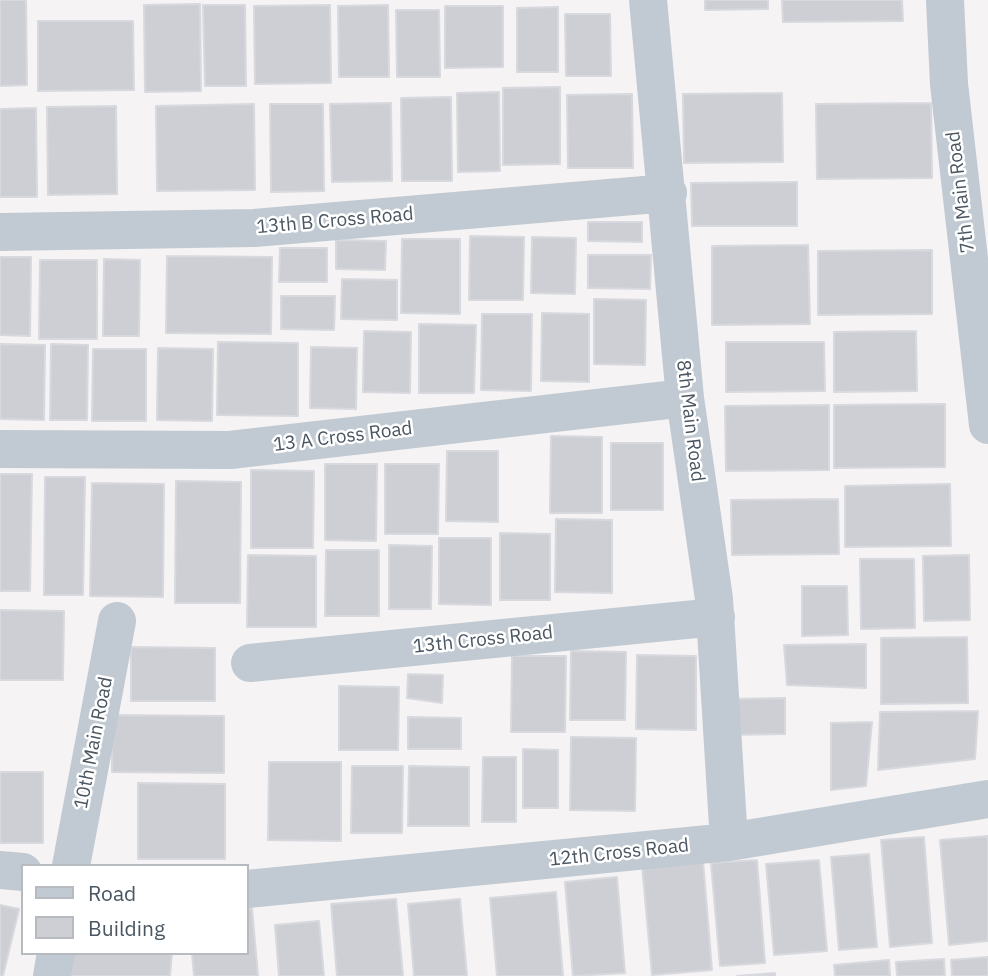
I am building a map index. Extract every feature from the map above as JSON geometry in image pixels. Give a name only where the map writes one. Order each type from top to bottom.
[{"type":"street","name":"8th Main Road","points":[[648,0],[685,398],[716,617],[729,842]]},
{"type":"street","name":"7th Main Road","points":[[945,0],[949,84],[988,425]]},
{"type":"street","name":"13th B Cross Road","points":[[0,232],[254,228],[668,193]]},
{"type":"street","name":"13 A Cross Road","points":[[0,449],[230,450],[685,398]]},
{"type":"street","name":"13th Cross Road","points":[[250,663],[716,617]]},
{"type":"street","name":"10th Main Road","points":[[71,864],[117,621]]},
{"type":"street","name":"12th Cross Road","points":[[248,889],[729,842],[988,799]]},
{"type":"street","points":[[0,870],[21,872]]},
{"type":"street","points":[[52,976],[56,955]]},
{"type":"building","points":[[0,0],[26,0],[27,85],[0,86]]},
{"type":"building","points":[[705,0],[768,0],[768,9],[705,10]]},
{"type":"building","points":[[782,0],[902,0],[903,21],[783,22]]},
{"type":"building","points":[[200,4],[201,91],[145,92],[144,5]]},
{"type":"building","points":[[203,5],[245,5],[246,86],[205,86]]},
{"type":"building","points":[[330,5],[331,83],[255,84],[254,6]]},
{"type":"building","points":[[388,5],[389,77],[339,77],[338,6]]},
{"type":"building","points":[[445,6],[503,6],[503,67],[445,68]]},
{"type":"building","points":[[558,7],[558,72],[517,72],[517,8]]},
{"type":"building","points":[[396,10],[439,10],[440,77],[397,77]]},
{"type":"building","points":[[565,14],[610,14],[611,76],[566,76]]},
{"type":"building","points":[[38,21],[133,21],[134,90],[38,91]]},
{"type":"building","points":[[560,87],[560,164],[503,165],[503,88]]},
{"type":"building","points":[[499,92],[500,171],[458,172],[457,93]]},
{"type":"building","points":[[782,93],[783,162],[684,163],[683,94]]},
{"type":"building","points":[[632,94],[633,168],[568,168],[567,95]]},
{"type":"building","points":[[451,97],[452,181],[402,181],[401,98]]},
{"type":"building","points":[[391,103],[392,181],[332,182],[330,104]]},
{"type":"building","points":[[931,103],[932,178],[817,179],[816,104]]},
{"type":"building","points":[[254,104],[255,190],[157,191],[156,106]]},
{"type":"building","points":[[270,104],[323,104],[324,191],[271,192]]},
{"type":"building","points":[[116,106],[117,194],[48,195],[47,107]]},
{"type":"building","points":[[36,108],[37,197],[0,197],[0,109]]},
{"type":"building","points":[[797,182],[797,226],[692,226],[691,183]]},
{"type":"building","points":[[588,222],[642,222],[642,242],[588,241]]},
{"type":"building","points":[[470,236],[524,237],[523,300],[469,300]]},
{"type":"building","points":[[532,237],[576,238],[575,294],[531,293]]},
{"type":"building","points":[[402,239],[460,239],[460,314],[401,313]]},
{"type":"building","points":[[336,240],[386,241],[385,270],[336,269]]},
{"type":"building","points":[[808,245],[810,324],[712,325],[712,246]]},
{"type":"building","points":[[280,248],[327,248],[327,282],[279,282]]},
{"type":"building","points":[[932,250],[932,314],[818,315],[818,251]]},
{"type":"building","points":[[588,255],[651,255],[650,289],[588,288]]},
{"type":"building","points":[[167,256],[272,257],[271,334],[166,333]]},
{"type":"building","points":[[0,257],[31,257],[30,336],[0,335]]},
{"type":"building","points":[[104,259],[140,260],[139,336],[103,336]]},
{"type":"building","points":[[40,260],[97,260],[97,339],[39,339]]},
{"type":"building","points":[[342,279],[397,280],[397,320],[341,319]]},
{"type":"building","points":[[281,296],[335,296],[334,330],[281,329]]},
{"type":"building","points":[[594,299],[646,300],[645,365],[594,364]]},
{"type":"building","points":[[542,313],[589,314],[589,382],[541,381]]},
{"type":"building","points":[[482,314],[532,314],[531,391],[481,390]]},
{"type":"building","points":[[419,324],[476,325],[474,393],[419,393]]},
{"type":"building","points":[[364,331],[411,332],[410,393],[363,392]]},
{"type":"building","points":[[916,331],[917,391],[834,392],[834,332]]},
{"type":"building","points":[[218,342],[298,343],[298,416],[217,415]]},
{"type":"building","points":[[726,342],[824,342],[825,391],[726,392]]},
{"type":"building","points":[[0,344],[45,345],[44,420],[0,419]]},
{"type":"building","points":[[51,344],[88,345],[87,420],[50,420]]},
{"type":"building","points":[[311,347],[357,348],[356,409],[310,408]]},
{"type":"building","points":[[158,348],[213,349],[212,421],[157,420]]},
{"type":"building","points":[[93,349],[146,349],[146,421],[92,421]]},
{"type":"building","points":[[945,404],[945,467],[834,468],[834,405]]},
{"type":"building","points":[[829,405],[829,470],[726,471],[725,406]]},
{"type":"building","points":[[551,436],[602,437],[602,513],[550,513]]},
{"type":"building","points":[[611,443],[663,443],[663,510],[611,510]]},
{"type":"building","points":[[447,451],[498,451],[498,522],[446,521]]},
{"type":"building","points":[[325,464],[377,464],[376,541],[325,540]]},
{"type":"building","points":[[385,464],[439,464],[438,534],[385,534]]},
{"type":"building","points":[[251,470],[314,471],[313,548],[251,548]]},
{"type":"building","points":[[0,474],[32,474],[30,591],[0,591]]},
{"type":"building","points":[[45,477],[85,477],[83,595],[44,595]]},
{"type":"building","points":[[176,481],[241,482],[240,603],[175,603]]},
{"type":"building","points":[[92,483],[164,484],[163,597],[90,596]]},
{"type":"building","points":[[950,484],[951,546],[845,547],[845,486]]},
{"type":"building","points":[[838,499],[839,554],[732,555],[731,500]]},
{"type":"building","points":[[556,519],[612,520],[612,593],[555,592]]},
{"type":"building","points":[[500,533],[550,534],[550,600],[500,600]]},
{"type":"building","points":[[439,538],[491,538],[491,605],[439,604]]},
{"type":"building","points":[[389,545],[432,546],[431,609],[389,609]]},
{"type":"building","points":[[326,550],[379,550],[379,616],[325,616]]},
{"type":"building","points":[[248,555],[316,556],[316,627],[247,627]]},
{"type":"building","points":[[969,555],[970,620],[924,621],[923,556]]},
{"type":"building","points":[[860,559],[914,559],[915,628],[861,629]]},
{"type":"building","points":[[802,586],[847,586],[848,635],[802,636]]},
{"type":"building","points":[[0,610],[64,611],[63,680],[0,680]]},
{"type":"building","points":[[967,637],[968,703],[881,704],[881,638]]},
{"type":"building","points":[[866,644],[866,688],[787,685],[784,645]]},
{"type":"building","points":[[131,647],[215,648],[215,701],[131,701]]},
{"type":"building","points":[[571,651],[626,652],[625,720],[570,720]]},
{"type":"building","points":[[637,655],[696,656],[696,730],[636,729]]},
{"type":"building","points":[[512,656],[566,656],[565,732],[511,732]]},
{"type":"building","points":[[408,674],[443,675],[442,703],[407,698]]},
{"type":"building","points":[[339,686],[399,687],[398,750],[339,750]]},
{"type":"building","points":[[785,698],[785,734],[730,735],[729,699]]},
{"type":"building","points":[[978,711],[975,759],[878,770],[880,712]]},
{"type":"building","points":[[112,715],[224,716],[224,773],[112,772]]},
{"type":"building","points":[[408,717],[461,718],[461,749],[408,749]]},
{"type":"building","points":[[872,722],[866,786],[831,790],[831,723]]},
{"type":"building","points":[[571,737],[636,738],[635,811],[570,810]]},
{"type":"building","points":[[523,749],[558,750],[558,808],[523,808]]},
{"type":"building","points":[[483,757],[516,757],[516,822],[482,822]]},
{"type":"building","points":[[269,762],[341,762],[341,841],[268,840]]},
{"type":"building","points":[[352,766],[403,766],[402,833],[351,833]]},
{"type":"building","points":[[409,766],[469,767],[469,826],[408,826]]},
{"type":"building","points":[[0,772],[43,772],[43,843],[0,843]]},
{"type":"building","points":[[138,783],[225,784],[225,859],[138,859]]},
{"type":"building","points":[[988,836],[988,941],[949,945],[940,840]]},
{"type":"building","points":[[924,837],[932,943],[890,947],[881,840]]},
{"type":"building","points":[[869,854],[877,947],[839,950],[831,857]]},
{"type":"building","points":[[757,860],[765,963],[720,966],[711,863]]},
{"type":"building","points":[[819,860],[827,951],[774,955],[766,864]]},
{"type":"building","points":[[703,861],[712,970],[652,975],[642,866]]},
{"type":"building","points":[[617,877],[625,973],[573,976],[565,882]]},
{"type":"building","points":[[556,892],[563,976],[497,976],[490,898]]},
{"type":"building","points":[[396,899],[403,976],[337,976],[331,904]]},
{"type":"building","points":[[460,899],[467,976],[414,976],[408,904]]},
{"type":"building","points":[[0,905],[19,909],[3,976],[0,976]]},
{"type":"building","points":[[252,908],[258,976],[194,976],[192,955],[248,955],[248,909]]},
{"type":"building","points":[[319,921],[324,976],[279,976],[275,925]]},
{"type":"building","points":[[73,955],[172,955],[170,976],[71,976]]},
{"type":"building","points":[[988,957],[988,976],[952,976],[951,960]]},
{"type":"building","points":[[944,959],[945,976],[897,976],[896,962]]},
{"type":"building","points":[[889,960],[890,976],[835,976],[834,965]]},
{"type":"building","points":[[775,973],[775,976],[737,976]]}]
